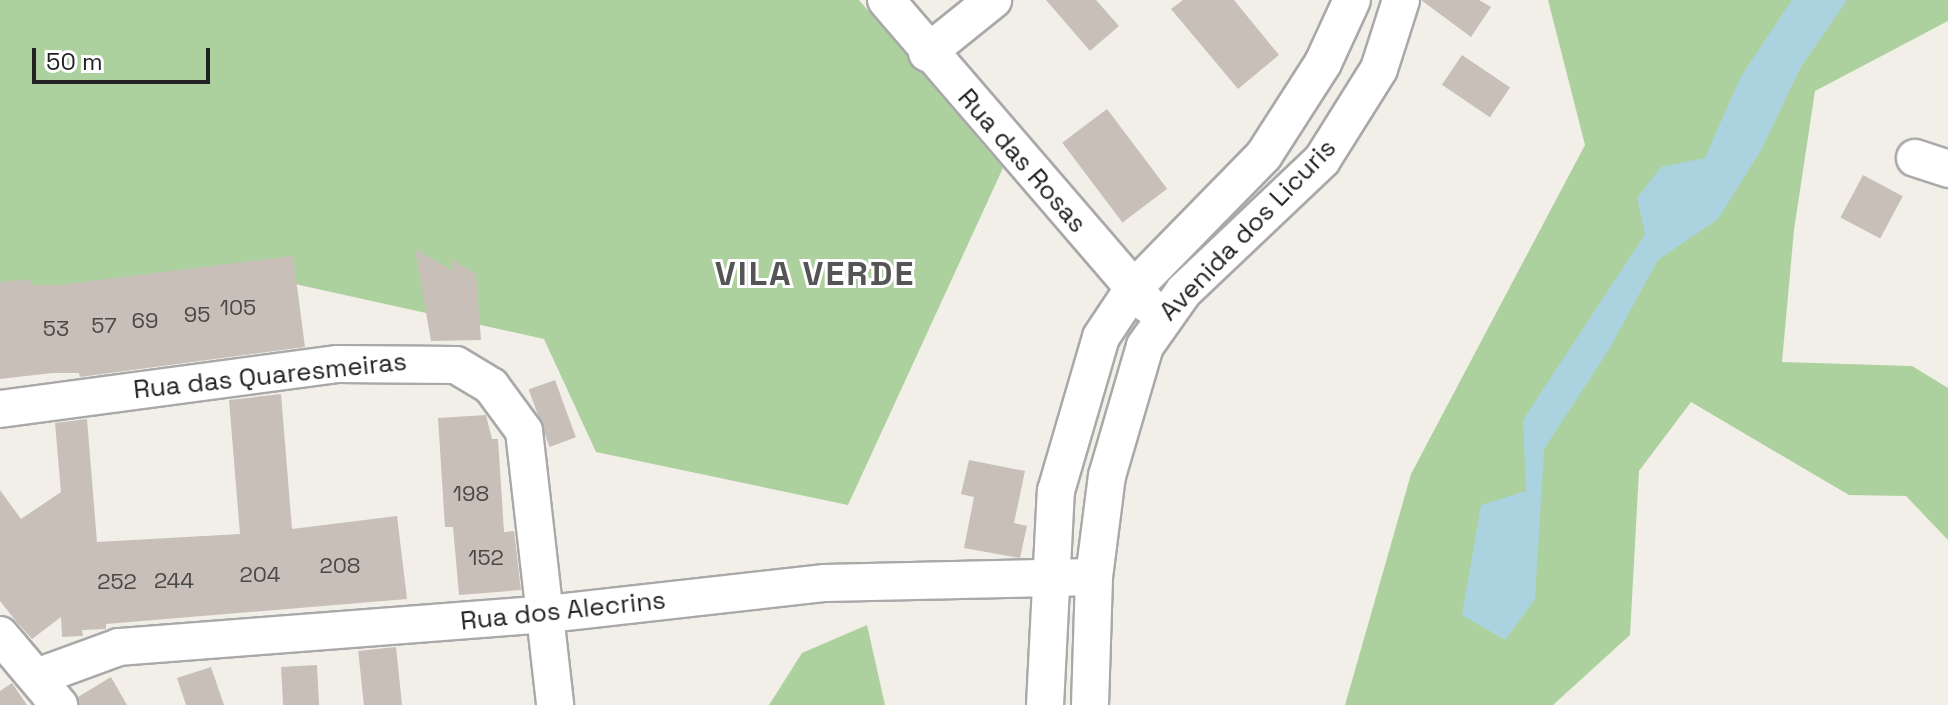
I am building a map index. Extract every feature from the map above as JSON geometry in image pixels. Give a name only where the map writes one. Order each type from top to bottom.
[{"type":"street","name":"Rua das Rosas","points":[[886,0],[927,53],[1162,319]]},
{"type":"street","points":[[927,53],[993,0]]},
{"type":"street","name":"Avenida dos Licuris","points":[[1045,705],[1048,578],[1056,491],[1075,412],[1101,337],[1133,289],[1264,155],[1323,63],[1352,0]]},
{"type":"street","name":"Avenida dos Licuris","points":[[1090,705],[1094,577],[1110,463],[1145,346],[1162,319],[1322,160],[1379,69],[1401,0]]},
{"type":"street","name":"Rua das Quaresmeiras","points":[[0,409],[338,364],[456,365],[491,386],[524,431],[548,614],[555,705]]},
{"type":"street","name":"Rua dos Alecrins","points":[[37,677],[119,647],[548,614],[825,583],[1094,577]]},
{"type":"street","points":[[0,635],[59,705]]},
{"type":"green space","points":[[0,0],[859,0],[1003,168],[848,505],[596,452],[544,339],[236,271],[0,316]]},
{"type":"green space","points":[[1548,0],[1948,0],[1948,21],[1815,91],[1794,230],[1782,362],[1912,366],[1948,388],[1948,540],[1906,496],[1849,495],[1691,402],[1639,471],[1630,635],[1553,705],[1345,705],[1411,474],[1585,145]]},
{"type":"green space","points":[[867,625],[885,705],[769,705],[802,653]]},
{"type":"water","points":[[1792,0],[1847,0],[1801,67],[1761,150],[1718,219],[1658,260],[1608,351],[1544,449],[1535,599],[1505,640],[1462,615],[1481,505],[1526,491],[1523,420],[1645,234],[1637,198],[1661,167],[1705,158],[1740,78]]},
{"type":"building","points":[[1046,0],[1096,0],[1119,26],[1090,51]]},
{"type":"building","points":[[1183,0],[1234,0],[1279,55],[1238,89],[1171,9]]},
{"type":"building","points":[[1421,0],[1479,0],[1491,7],[1471,37]]},
{"type":"building","points":[[1462,55],[1510,87],[1490,117],[1442,85]]},
{"type":"building","points":[[1107,109],[1167,189],[1122,223],[1062,143]]},
{"type":"building","points":[[1863,175],[1903,196],[1880,239],[1840,217]]},
{"type":"building","points":[[415,249],[453,271],[451,259],[476,274],[481,340],[431,341]]},
{"type":"building","points":[[293,256],[305,347],[80,377],[79,373],[52,373],[0,379],[0,282],[30,279],[31,285],[59,285]]},
{"type":"building","points":[[555,380],[576,437],[550,447],[529,390]]},
{"type":"building","points":[[281,394],[292,529],[397,516],[407,599],[106,624],[106,629],[82,630],[83,636],[62,637],[61,617],[32,639],[0,601],[0,490],[21,519],[61,492],[55,423],[87,419],[97,542],[240,534],[229,400]]},
{"type":"building","points":[[486,415],[492,439],[498,439],[504,532],[514,531],[521,590],[459,595],[453,527],[445,527],[438,418]]},
{"type":"building","points":[[969,460],[1025,471],[1014,523],[1027,526],[1020,558],[964,548],[974,497],[961,494]]},
{"type":"building","points":[[396,647],[402,705],[364,705],[358,651]]},
{"type":"building","points":[[317,665],[319,705],[283,705],[281,667]]},
{"type":"building","points":[[211,667],[224,705],[186,705],[177,678]]},
{"type":"building","points":[[111,677],[127,705],[79,705],[78,697]]},
{"type":"building","points":[[12,683],[27,705],[0,705],[0,691]]},
{"type":"district","name":"VILA VERDE","points":[[815,274]]}]
